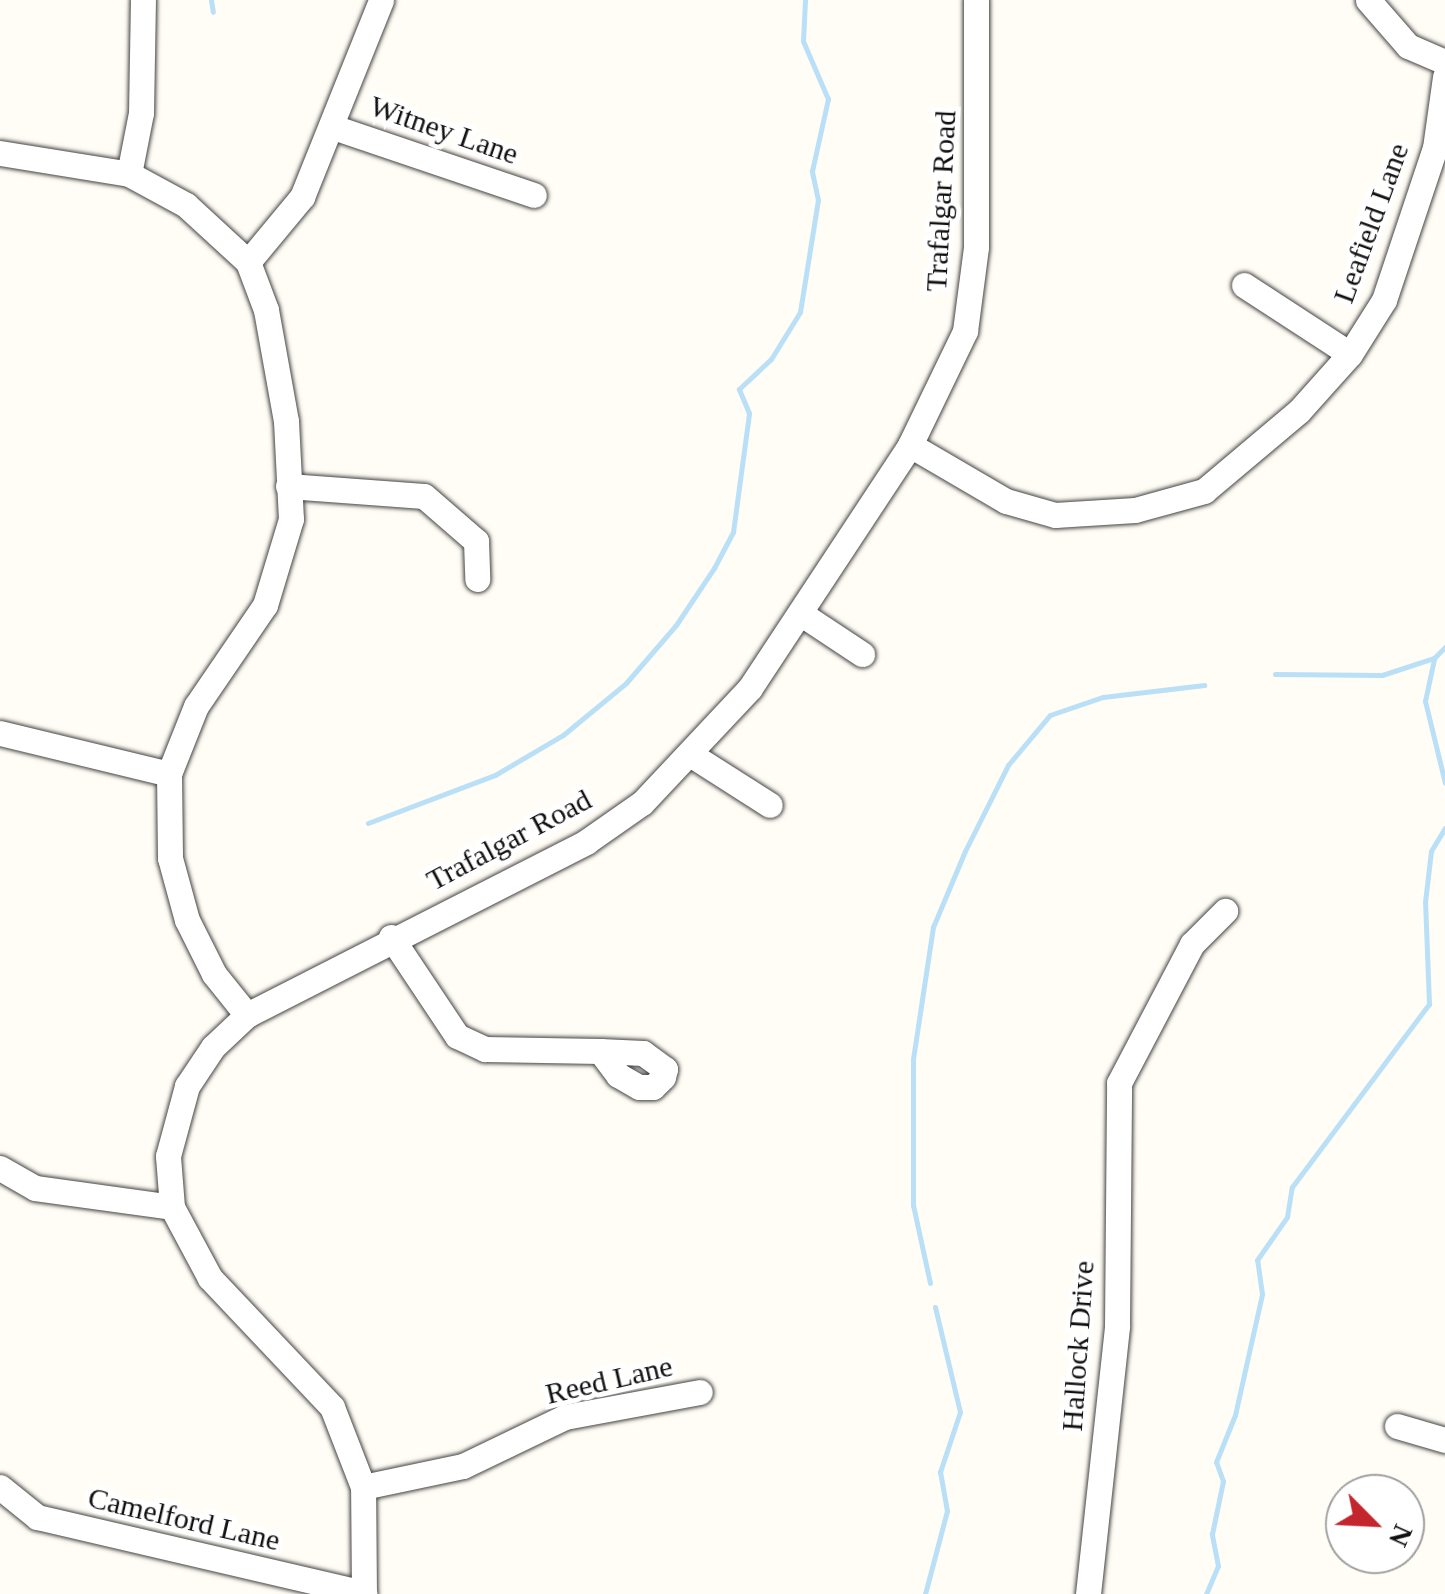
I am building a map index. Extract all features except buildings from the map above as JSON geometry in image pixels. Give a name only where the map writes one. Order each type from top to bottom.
[{"type":"street","points":[[129,174],[141,114],[143,0]]},
{"type":"street","points":[[248,262],[302,197],[381,0]]},
{"type":"street","name":"Trafalgar Road","points":[[364,1593],[363,1487],[332,1406],[210,1278],[172,1206],[168,1156],[182,1099],[213,1047],[247,1015],[391,938],[586,842],[693,756],[803,615],[910,445],[965,331],[976,247],[976,0]]},
{"type":"street","points":[[1368,0],[1408,46],[1445,62]]},
{"type":"street","name":"Leafield Lane","points":[[910,445],[1006,500],[1055,516],[1135,510],[1204,491],[1299,411],[1350,354],[1384,300],[1435,148],[1445,77]]},
{"type":"street","name":"Witney Lane","points":[[333,127],[534,195]]},
{"type":"street","points":[[0,152],[129,174],[186,205],[248,262],[266,310],[286,421],[291,519],[273,587],[196,706],[169,774],[170,858],[187,920],[214,974],[247,1015]]},
{"type":"street","points":[[1244,286],[1350,354]]},
{"type":"street","points":[[288,486],[424,496],[476,541],[477,580]]},
{"type":"street","points":[[803,615],[862,654]]},
{"type":"street","points":[[0,733],[169,774]]},
{"type":"street","points":[[693,756],[770,805]]},
{"type":"street","name":"Hallock Drive","points":[[1088,1594],[1117,1326],[1118,1083],[1150,1016],[1192,944],[1225,911]]},
{"type":"street","points":[[391,938],[457,1036],[485,1049],[600,1051]]},
{"type":"street","points":[[0,1168],[35,1188],[172,1206]]},
{"type":"street","name":"Reed Lane","points":[[363,1487],[463,1466],[564,1417],[700,1392]]},
{"type":"street","points":[[1397,1426],[1445,1440]]},
{"type":"street","name":"Camelford Lane","points":[[1,1490],[37,1517],[67,1526],[364,1593]]},
{"type":"waterway","points":[[211,0],[213,12]]},
{"type":"waterway","points":[[368,823],[495,775],[563,735],[626,683],[676,625],[714,568],[733,532],[749,413],[739,389],[771,359],[800,312],[818,200],[812,171],[828,99],[803,41],[805,0]]},
{"type":"waterway","points":[[1275,674],[1382,675],[1434,658],[1445,647]]},
{"type":"waterway","points":[[1434,659],[1425,701],[1445,783]]},
{"type":"waterway","points":[[930,1283],[913,1205],[913,1059],[933,927],[965,851],[1008,765],[1050,715],[1103,697],[1204,685]]},
{"type":"waterway","points":[[1206,1594],[1218,1566],[1212,1534],[1223,1481],[1216,1462],[1235,1415],[1262,1294],[1257,1260],[1287,1217],[1292,1187],[1429,1004],[1425,902],[1431,851],[1445,828]]},
{"type":"waterway","points":[[925,1594],[947,1511],[940,1472],[960,1412],[935,1307]]}]
